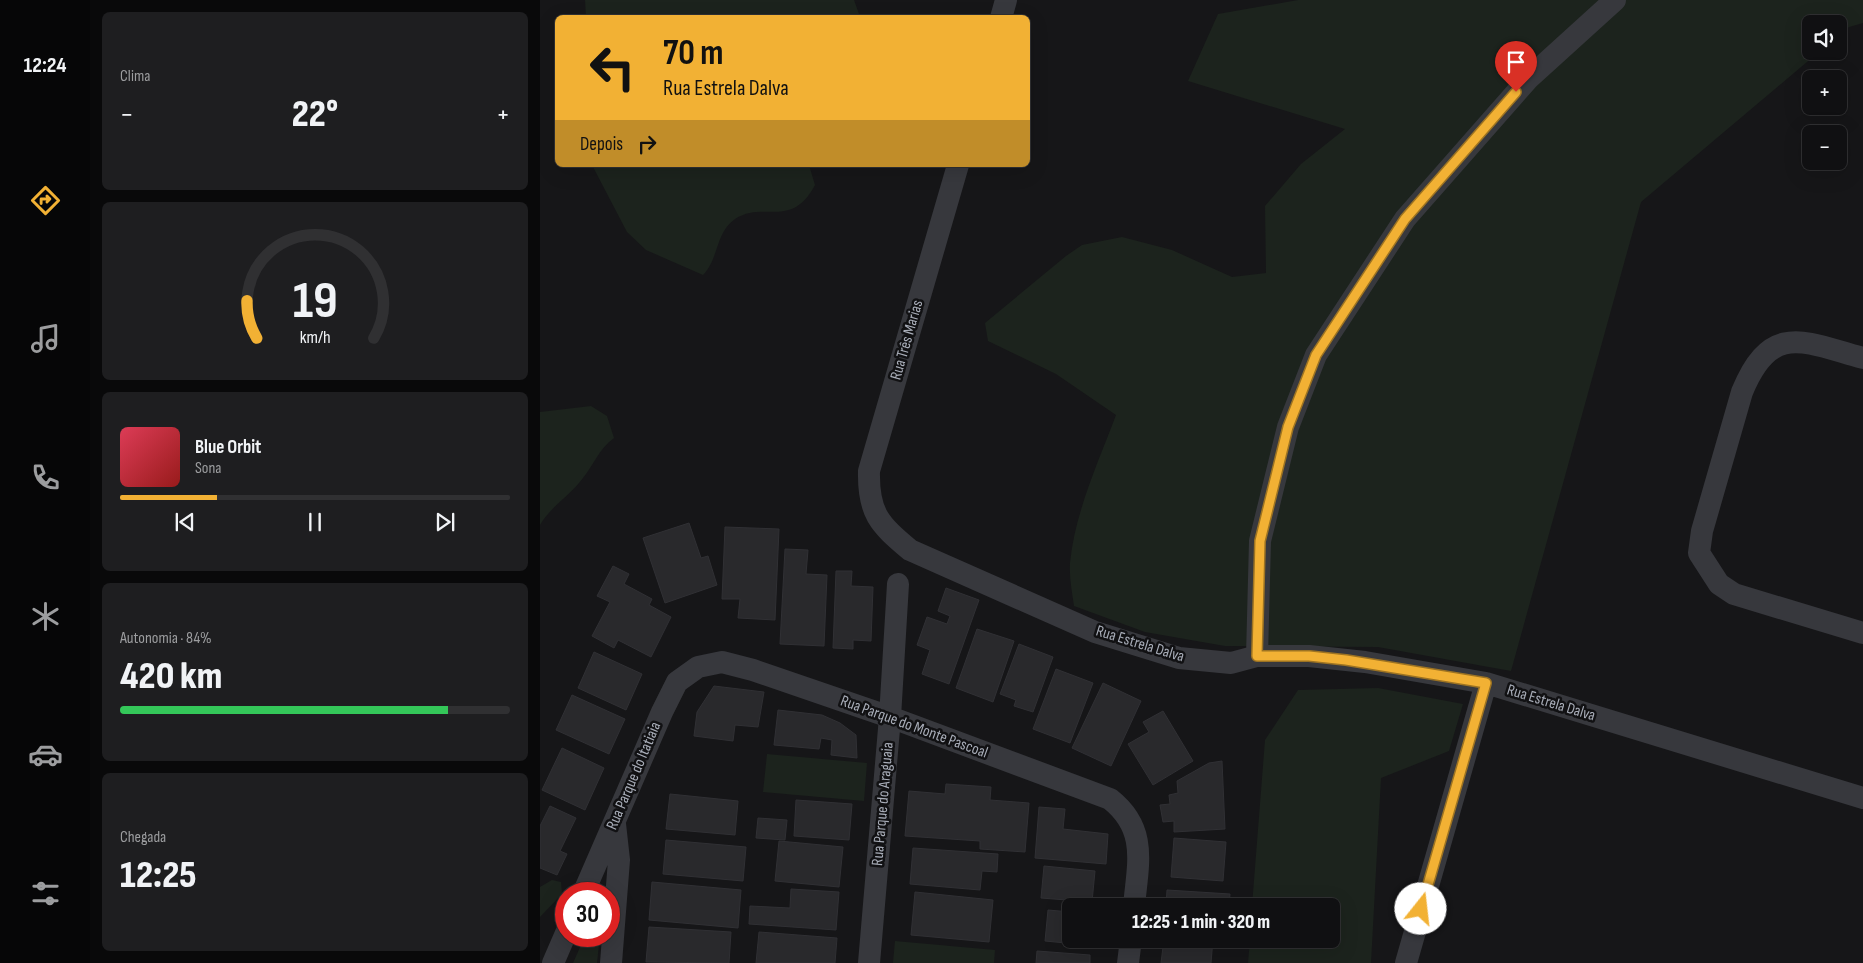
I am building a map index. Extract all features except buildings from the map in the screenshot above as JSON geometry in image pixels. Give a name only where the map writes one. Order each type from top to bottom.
[{"type":"street","points":[[1002,15],[1006,0]]},
{"type":"street","points":[[1257,656],[1260,541],[1288,427],[1316,355],[1405,219],[1529,78],[1615,0]]},
{"type":"street","name":"Rua Três Marias","points":[[877,516],[868,495],[869,471],[957,167]]},
{"type":"street","points":[[1863,358],[1803,341],[1782,344],[1768,351],[1759,360],[1749,375],[1742,392],[1702,531],[1699,552],[1719,584],[1734,594],[1863,633]]},
{"type":"street","name":"Rua Estrela Dalva","points":[[877,516],[893,535],[910,550],[1095,632],[1179,658],[1231,663],[1257,656],[1309,656],[1486,683],[1863,798]]},
{"type":"street","name":"Rua Parque do Araguaia","points":[[869,963],[890,717],[898,584]]},
{"type":"street","name":"Rua Parque do Monte Pascoal","points":[[698,667],[722,662],[745,668],[890,717],[1110,799],[1125,811],[1135,829],[1138,851],[1135,898]]},
{"type":"street","name":"Rua Parque do Itatiaia","points":[[588,882],[677,682],[698,667]]},
{"type":"street","points":[[1406,963],[1486,683]]},
{"type":"street","points":[[611,963],[619,860],[615,821]]},
{"type":"street","points":[[553,963],[560,947]]},
{"type":"street","points":[[1128,963],[1130,948]]},
{"type":"shaded area","points":[[585,0],[854,0],[859,14],[858,15],[586,15]]},
{"type":"shaded area","points":[[1298,0],[1863,0],[1863,23],[1847,29],[1847,15],[1802,15],[1802,60],[1809,60],[1641,202],[1511,671],[1378,647],[1225,646],[1145,632],[1074,606],[1070,563],[1077,525],[1088,488],[1116,415],[1056,374],[988,341],[985,323],[1082,245],[1122,237],[1172,250],[1232,277],[1266,273],[1265,206],[1301,164],[1345,129],[1188,81],[1218,14]]},
{"type":"shaded area","points":[[593,167],[810,167],[815,185],[806,199],[787,211],[756,212],[735,219],[724,231],[712,261],[703,275],[646,250],[627,232]]},
{"type":"shaded area","points":[[591,406],[607,416],[614,438],[600,452],[578,484],[544,518],[540,525],[540,412]]},
{"type":"shaded area","points":[[1378,688],[1463,704],[1449,751],[1381,778],[1371,963],[1248,963],[1249,948],[1340,948],[1340,898],[1253,898],[1265,740],[1298,690]]},
{"type":"shaded area","points":[[767,754],[867,763],[864,801],[763,792]]},
{"type":"shaded area","points":[[552,880],[561,882],[555,882],[555,901],[540,917],[540,887]]},
{"type":"shaded area","points":[[895,941],[995,950],[994,963],[893,963]]},
{"type":"shaded area","points":[[580,947],[599,947],[597,963],[573,963]]},
{"type":"route","points":[[1421,909],[1486,683],[1365,662],[1309,656],[1257,656],[1260,541],[1288,427],[1316,355],[1405,219],[1516,92]]}]
